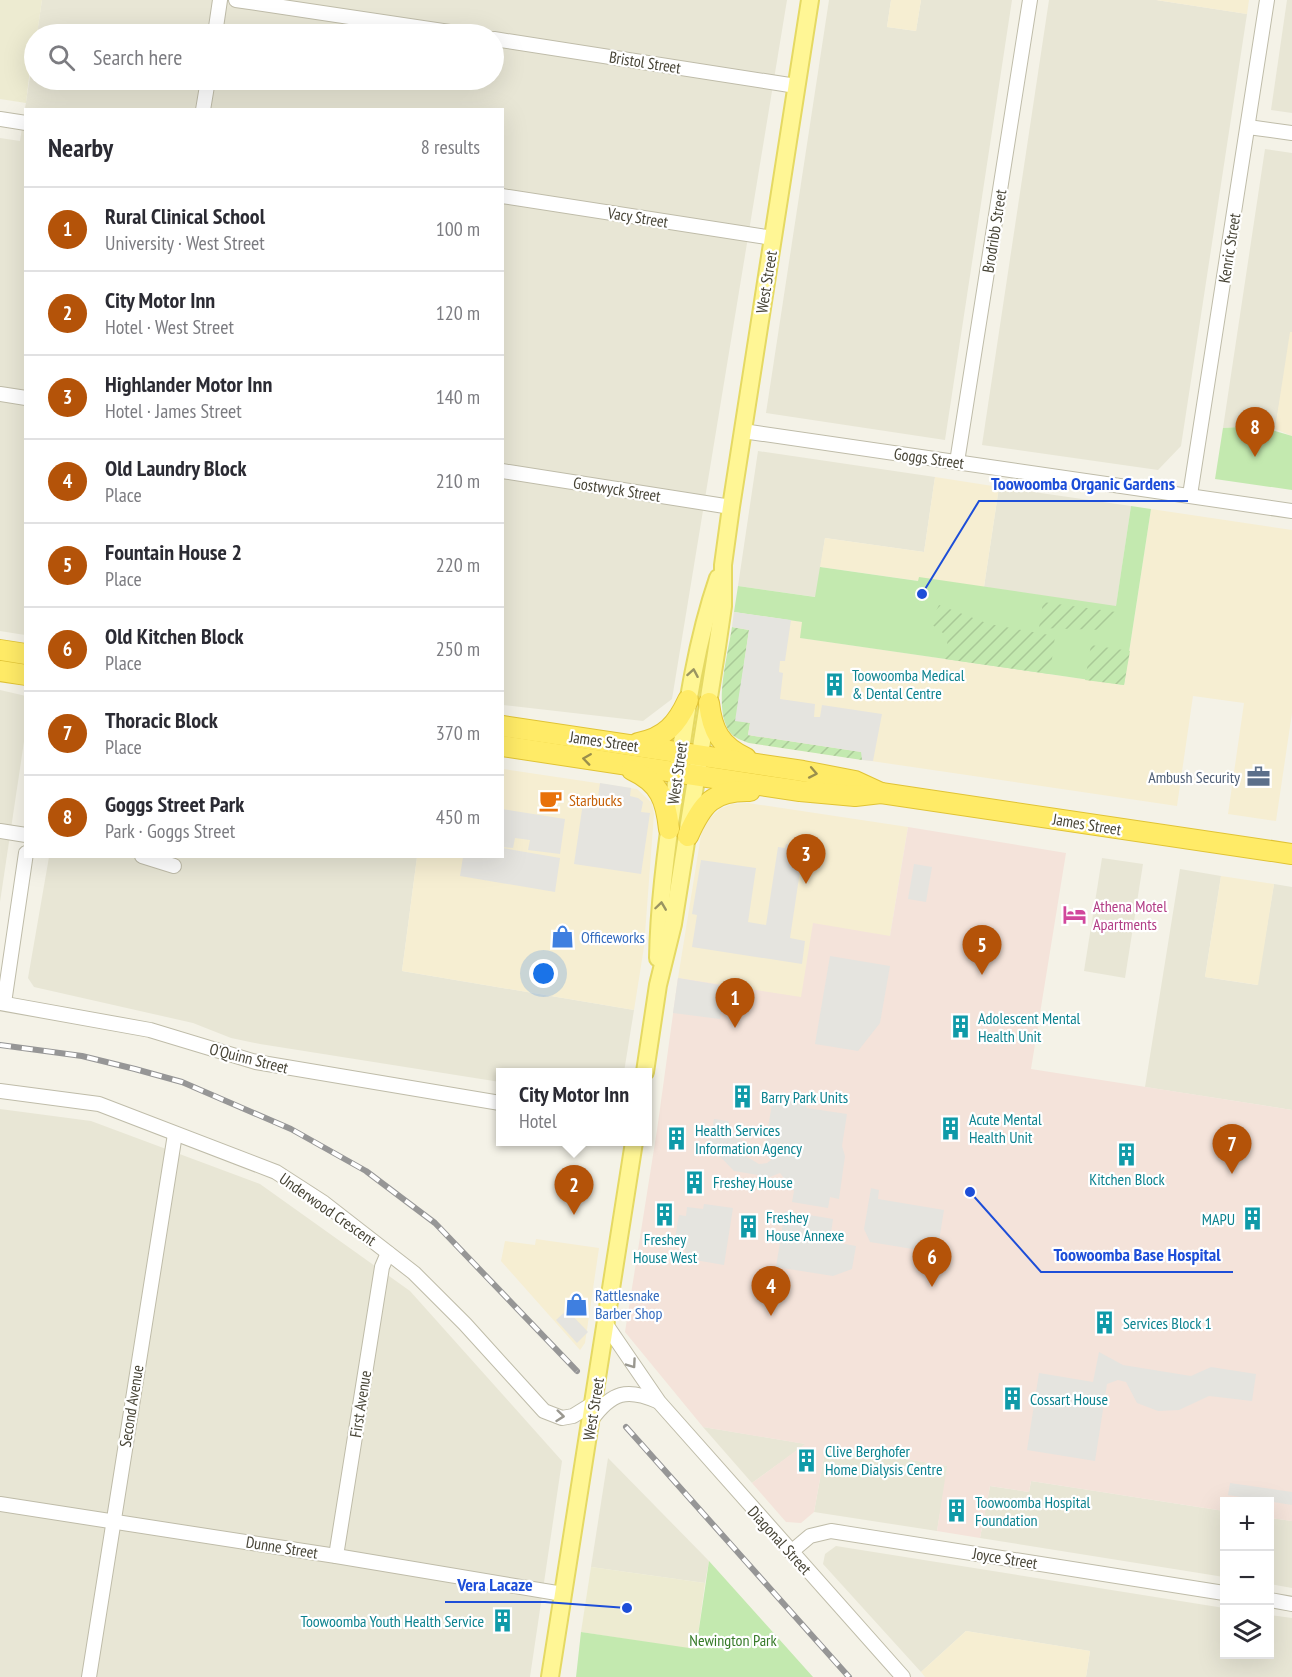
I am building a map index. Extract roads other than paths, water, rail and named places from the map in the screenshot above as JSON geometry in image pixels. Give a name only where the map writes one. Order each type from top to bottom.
[{"type":"highway","points":[[0,650],[24,654]]},
{"type":"highway","points":[[0,671],[24,675]]},
{"type":"highway","points":[[629,745],[651,741],[667,732],[680,718],[688,700]]},
{"type":"highway","points":[[709,703],[711,722],[720,741],[735,753],[755,763]]},
{"type":"highway","name":"James Street","points":[[504,726],[755,763],[855,781],[881,793]]},
{"type":"highway","name":"James Street","points":[[504,746],[789,789],[855,796],[881,793],[1292,854]]},
{"type":"highway","points":[[619,763],[640,773],[659,788],[666,805],[669,829]]},
{"type":"highway","points":[[688,836],[704,806],[721,794],[789,789]]},
{"type":"main road","name":"West Street","points":[[646,1068],[658,986],[674,924],[698,775],[723,606],[723,565],[731,507],[810,0]]},
{"type":"main road","name":"West Street","points":[[658,986],[659,930],[669,829],[688,700],[699,641],[723,565]]},
{"type":"main road","name":"West Street","points":[[550,1677],[607,1326],[633,1146]]},
{"type":"street","points":[[216,24],[220,0]]},
{"type":"street","points":[[236,0],[396,24]]},
{"type":"street","name":"Brodribb Street","points":[[957,462],[1030,0]]},
{"type":"street","name":"Kenric Street","points":[[1190,495],[1267,0]]},
{"type":"street","name":"Bristol Street","points":[[504,41],[796,86]]},
{"type":"street","points":[[203,108],[206,90]]},
{"type":"street","points":[[0,119],[24,123]]},
{"type":"street","points":[[1248,127],[1292,134]]},
{"type":"street","name":"Vacy Street","points":[[504,196],[773,238]]},
{"type":"street","points":[[0,394],[24,398]]},
{"type":"street","name":"Goggs Street","points":[[743,431],[1292,511]]},
{"type":"street","name":"Gostwyck Street","points":[[504,471],[731,507]]},
{"type":"street","points":[[0,831],[24,835]]},
{"type":"street","points":[[2,1003],[25,858]]},
{"type":"street","points":[[148,858],[174,866]]},
{"type":"street","name":"O'Quinn Street","points":[[2,1003],[150,1030],[256,1062],[496,1102]]},
{"type":"street","name":"Underwood Crescent","points":[[0,1091],[99,1104],[276,1172],[324,1203],[414,1273],[544,1411],[562,1418],[573,1416],[594,1403]]},
{"type":"street","name":"Second Avenue","points":[[89,1677],[175,1134]]},
{"type":"street","name":"First Avenue","points":[[336,1556],[382,1267],[388,1253]]},
{"type":"street","name":"Diagonal Street","points":[[607,1326],[659,1402],[903,1677]]},
{"type":"street","name":"Diagonal Street","points":[[591,1421],[599,1410],[623,1394],[632,1392],[659,1402]]},
{"type":"street","name":"Dunne Street","points":[[0,1504],[563,1594]]},
{"type":"street","name":"Joyce Street","points":[[791,1552],[810,1536],[831,1531],[1220,1592]]},
{"type":"street","points":[[1274,1601],[1292,1604]]},
{"type":"railway","points":[[0,1045],[82,1056],[182,1082],[291,1129],[366,1171],[435,1223],[577,1371]]},
{"type":"railway","points":[[626,1427],[849,1677]]},
{"type":"place","name":"Goggs Street Park","points":[[1255,457]]},
{"type":"place","name":"Toowoomba Organic Gardens","points":[[922,594]]},
{"type":"place","name":"Toowoomba Medical & Dental Centre","points":[[834,684]]},
{"type":"place","name":"Ambush Security","points":[[1258,777]]},
{"type":"place","name":"Starbucks","points":[[551,800]]},
{"type":"place","name":"Highlander Motor Inn","points":[[806,884]]},
{"type":"place","name":"Athena Motel Apartments","points":[[1075,915]]},
{"type":"place","name":"Officeworks","points":[[563,937]]},
{"type":"place","name":"Fountain House 2","points":[[982,975]]},
{"type":"place","name":"Adolescent Mental Health Unit","points":[[960,1027]]},
{"type":"place","name":"Rural Clinical School","points":[[735,1028]]},
{"type":"place","name":"Barry Park Units","points":[[743,1097]]},
{"type":"place","name":"Acute Mental Health Unit","points":[[951,1128]]},
{"type":"place","name":"Health Services Information Agency","points":[[677,1139]]},
{"type":"place","name":"Kitchen Block","points":[[1127,1154]]},
{"type":"place","name":"Thoracic Block","points":[[1232,1174]]},
{"type":"place","name":"Freshey House","points":[[695,1182]]},
{"type":"place","name":"Toowoomba Base Hospital","points":[[970,1192]]},
{"type":"place","name":"Freshey House West","points":[[665,1214]]},
{"type":"place","name":"City Motor Inn","points":[[574,1215]]},
{"type":"place","name":"MAPU","points":[[1253,1219]]},
{"type":"place","name":"Freshey House Annexe","points":[[748,1226]]},
{"type":"place","name":"Old Kitchen Block","points":[[932,1287]]},
{"type":"place","name":"Rattlesnake Barber Shop","points":[[577,1304]]},
{"type":"place","name":"Old Laundry Block","points":[[771,1316]]},
{"type":"place","name":"Services Block 1","points":[[1105,1323]]},
{"type":"place","name":"Cossart House","points":[[1012,1399]]},
{"type":"place","name":"Clive Berghofer Home Dialysis Centre","points":[[807,1460]]},
{"type":"place","name":"Toowoomba Hospital Foundation","points":[[957,1511]]},
{"type":"place","name":"Vera Lacaze","points":[[627,1608]]},
{"type":"place","name":"Toowoomba Youth Health Service","points":[[502,1621]]},
{"type":"park label","name":"Newington Park","points":[[733,1640]]}]
